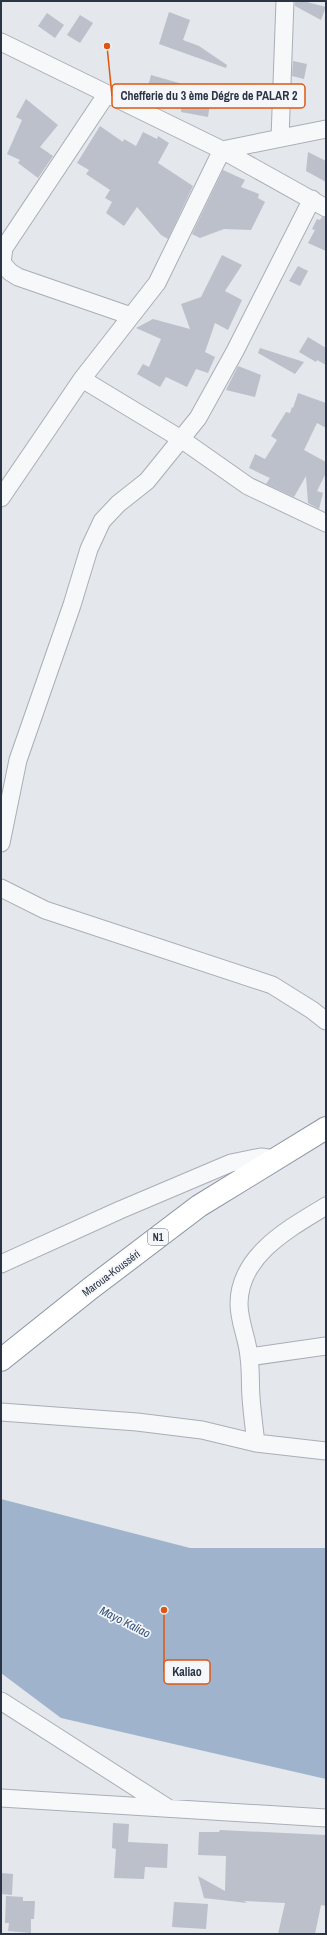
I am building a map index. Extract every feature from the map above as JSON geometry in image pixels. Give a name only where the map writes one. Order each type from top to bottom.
[{"type":"highway","name":"Maroua-Kousséri","points":[[1,1360],[91,1288],[199,1206],[326,1128]]},
{"type":"street","points":[[280,138],[284,1]]},
{"type":"street","points":[[1,42],[222,150],[319,203],[198,418],[147,481],[118,504],[102,521],[89,549],[72,605],[18,760],[1,843]]},
{"type":"street","points":[[106,94],[4,248],[2,262],[10,272],[18,277],[131,316]]},
{"type":"street","points":[[222,150],[326,129]]},
{"type":"street","points":[[1,498],[82,379],[157,283],[222,150]]},
{"type":"street","points":[[82,379],[181,439],[248,486],[325,519]]},
{"type":"street","points":[[1,888],[44,910],[272,985],[312,1010],[326,1021]]},
{"type":"street","points":[[1,1264],[120,1210],[231,1163],[260,1157],[276,1159]]},
{"type":"street","points":[[256,1443],[251,1397],[249,1357],[239,1304],[242,1281],[252,1263],[270,1244],[294,1226],[326,1206]]},
{"type":"street","points":[[249,1357],[326,1346]]},
{"type":"street","points":[[1,1412],[137,1422],[202,1430],[256,1443],[326,1451]]},
{"type":"street","points":[[1,1701],[169,1808]]},
{"type":"street","points":[[1,1798],[326,1818]]},
{"type":"water","name":"Mayo Kaliao","points":[[1,1499],[190,1548],[326,1548],[326,1779],[61,1718],[1,1673]]},
{"type":"building","points":[[295,1],[303,1],[326,7],[321,20],[295,6]]},
{"type":"building","points":[[169,12],[190,20],[183,40],[199,46],[227,65],[226,68],[159,44]]},
{"type":"building","points":[[47,13],[64,25],[55,38],[38,26]]},
{"type":"building","points":[[80,15],[93,23],[80,43],[67,35]]},
{"type":"building","points":[[293,61],[307,64],[304,79],[292,76]]},
{"type":"building","points":[[151,75],[186,85],[212,89],[208,117],[181,112],[182,104],[146,95]]},
{"type":"building","points":[[26,99],[58,125],[40,147],[53,156],[38,178],[18,163],[20,160],[7,154],[22,120],[16,117]]},
{"type":"building","points":[[100,126],[123,142],[124,139],[136,146],[143,132],[157,139],[158,136],[169,143],[158,163],[193,186],[168,239],[161,235],[137,207],[124,226],[106,213],[112,202],[105,198],[110,190],[86,174],[89,170],[77,163]]},
{"type":"building","points":[[308,152],[326,161],[326,182],[306,171]]},
{"type":"building","points":[[223,170],[245,180],[241,187],[259,194],[258,198],[265,202],[251,230],[224,229],[200,238],[192,234]]},
{"type":"building","points":[[322,217],[326,218],[326,251],[308,243],[315,230],[312,229],[317,219],[320,220]]},
{"type":"building","points":[[222,255],[242,265],[225,291],[242,300],[228,330],[215,323],[205,352],[215,357],[208,373],[196,369],[187,387],[166,377],[160,387],[137,374],[143,364],[149,367],[161,339],[136,328],[153,319],[190,329],[181,304],[201,297]]},
{"type":"building","points":[[298,266],[308,271],[300,286],[289,281]]},
{"type":"building","points":[[308,337],[326,348],[326,365],[317,360],[316,362],[299,352]]},
{"type":"building","points":[[260,348],[304,362],[295,374],[258,353]]},
{"type":"building","points":[[238,366],[261,375],[255,397],[226,390]]},
{"type":"building","points":[[298,393],[326,403],[326,428],[317,423],[304,450],[326,462],[326,473],[317,491],[323,493],[319,509],[308,503],[306,476],[294,497],[266,484],[270,478],[249,468],[255,454],[265,459],[277,440],[271,436],[286,412],[290,413]]},
{"type":"building","points":[[113,1823],[129,1824],[128,1842],[168,1844],[167,1868],[145,1867],[144,1879],[114,1878],[116,1849],[112,1848]]},
{"type":"building","points":[[220,1830],[326,1835],[326,1906],[321,1905],[315,1934],[278,1934],[285,1903],[244,1901],[247,1903],[204,1898],[198,1876],[225,1891],[226,1856],[198,1855],[199,1832],[219,1832]]},
{"type":"building","points":[[1,1873],[13,1874],[12,1895],[1,1894]]},
{"type":"building","points":[[6,1896],[23,1897],[23,1901],[35,1901],[34,1919],[31,1919],[31,1933],[8,1931],[9,1923],[5,1923]]},
{"type":"building","points":[[174,1902],[208,1904],[206,1929],[172,1927]]},
{"type":"place","name":"Chefferie du 3 ème Dégre de PALAR 2","points":[[107,46]]},
{"type":"place","name":"Kaliao","points":[[164,1610]]}]
